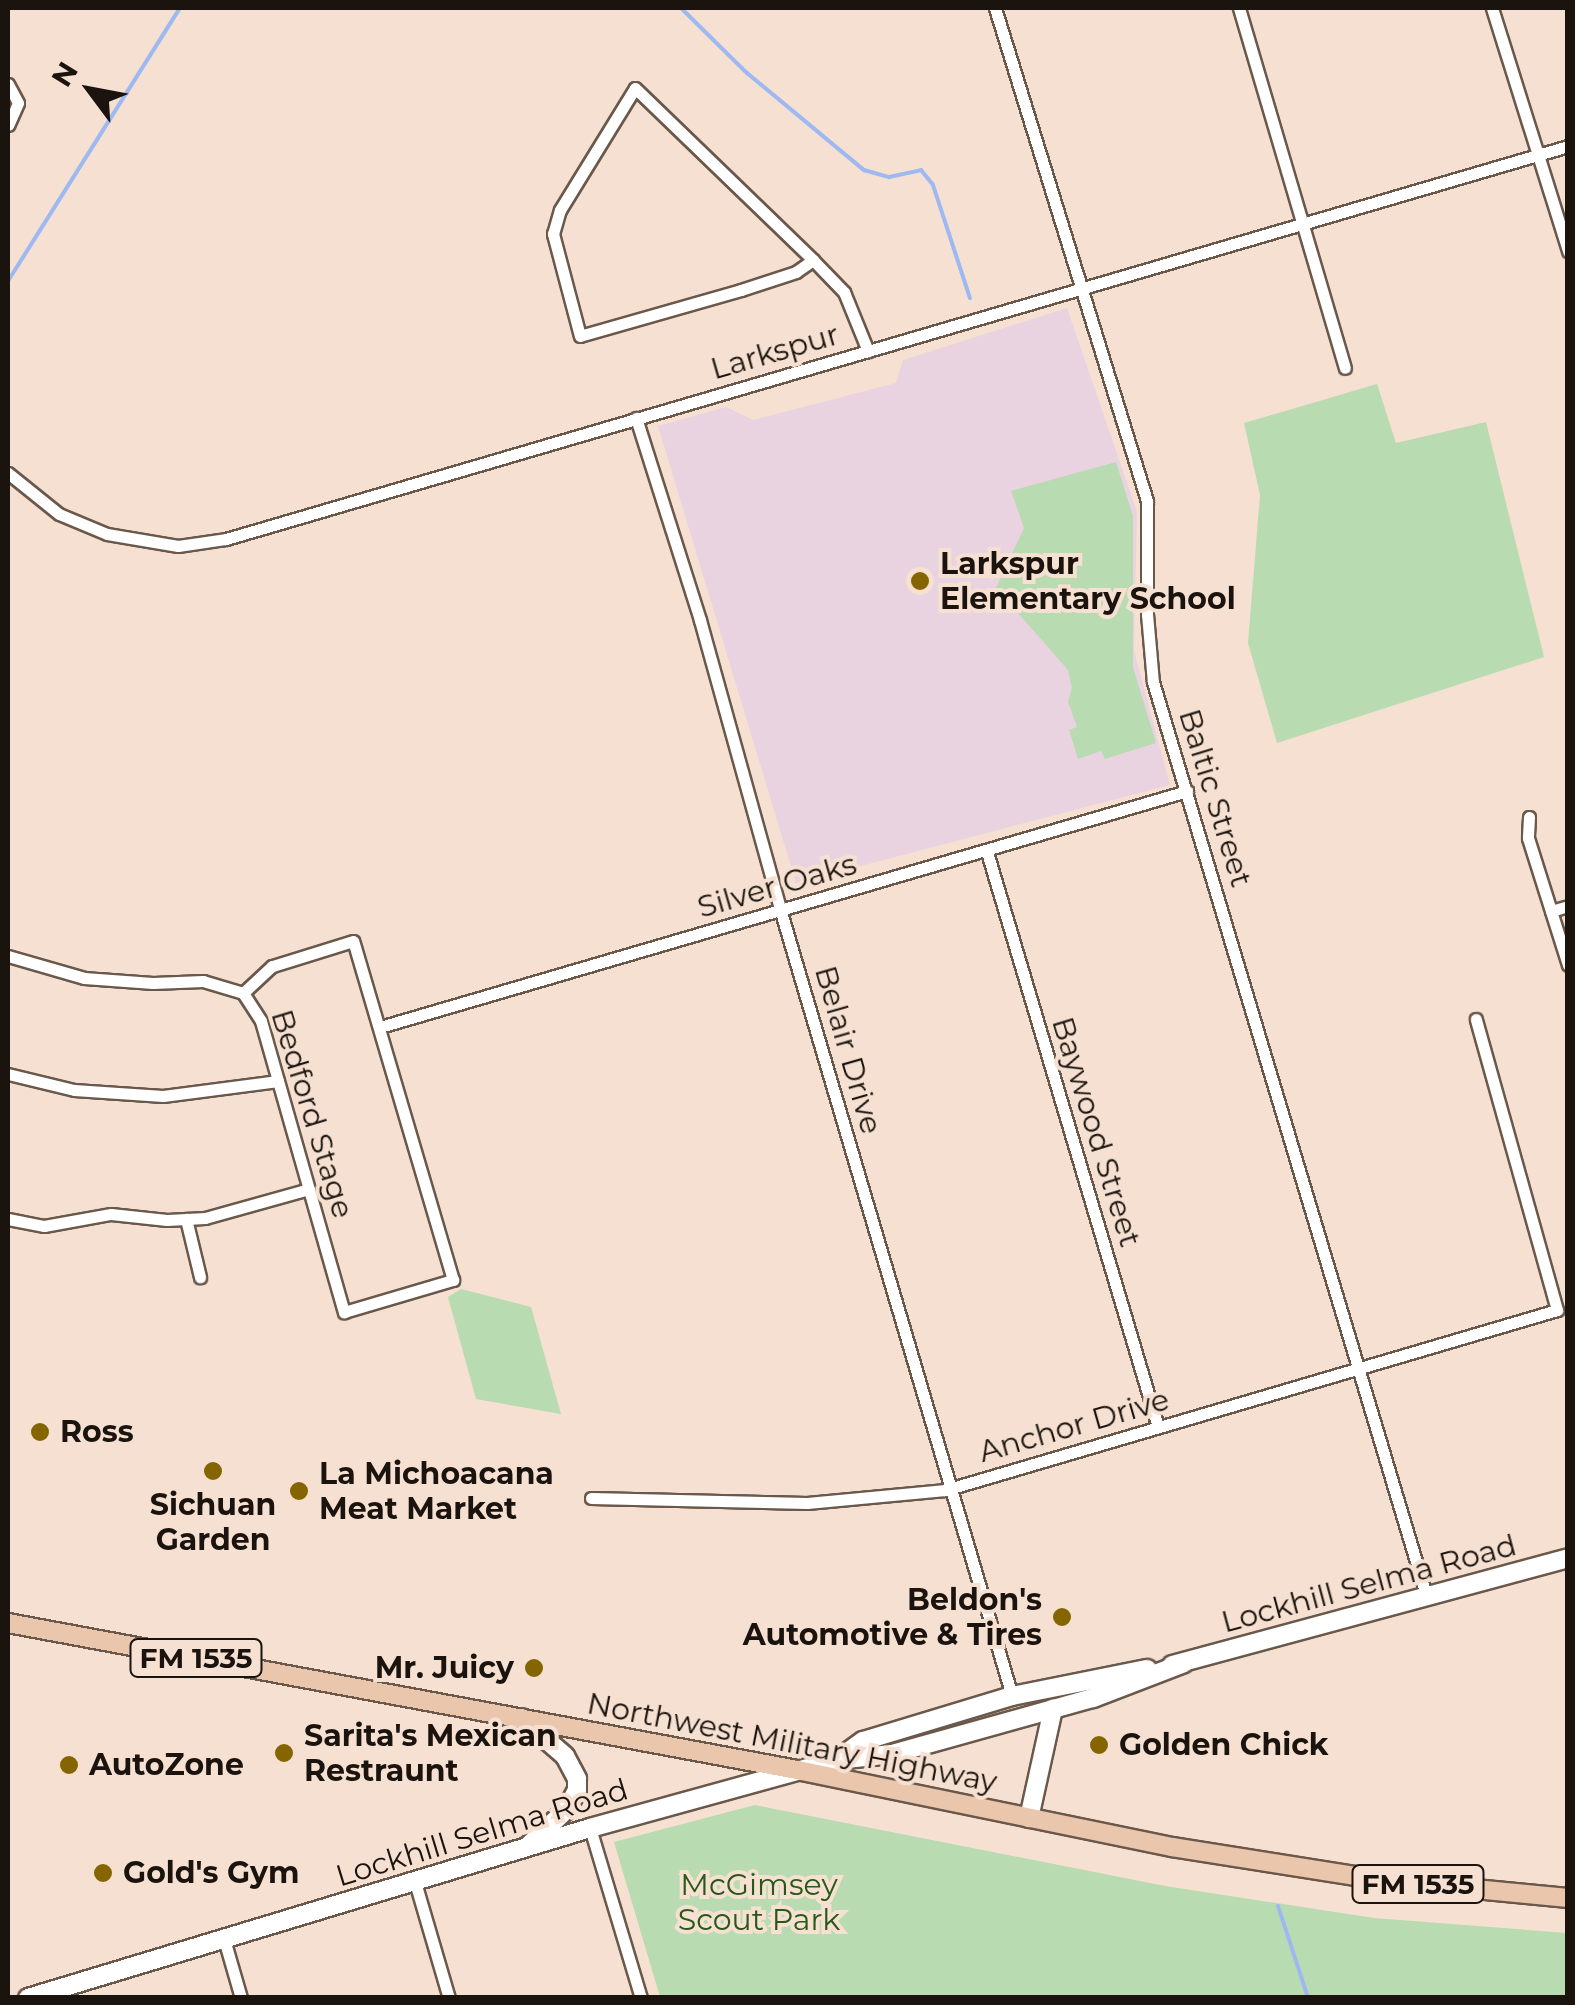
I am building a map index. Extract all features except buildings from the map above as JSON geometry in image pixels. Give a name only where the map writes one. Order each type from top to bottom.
[{"type":"main road","name":"Lockhill Selma Road","points":[[838,1760],[863,1741],[1012,1696],[1184,1662],[1568,1558]]},
{"type":"main road","name":"Northwest Military Highway","points":[[8,1623],[798,1770],[1068,1826],[1352,1876],[1568,1898]]},
{"type":"main road","name":"Lockhill Selma Road","points":[[30,1997],[590,1828],[798,1770],[838,1760],[892,1754],[1053,1709],[1184,1662]]},
{"type":"main road","points":[[959,1736],[971,1724],[1005,1711],[1012,1696]]},
{"type":"main road","points":[[1029,1818],[1053,1709]]},
{"type":"main road","points":[[521,1718],[565,1756],[577,1790],[567,1809],[524,1848]]},
{"type":"street","name":"Baltic Street","points":[[995,8],[1146,501],[1151,671],[1427,1598]]},
{"type":"street","points":[[1239,8],[1345,368]]},
{"type":"street","points":[[1492,8],[1568,251]]},
{"type":"street","points":[[8,84],[18,103],[8,125]]},
{"type":"street","points":[[814,260],[796,272],[741,290],[580,336],[555,248],[556,221],[635,88],[814,260],[844,292],[868,351]]},
{"type":"street","name":"Larkspur","points":[[8,473],[38,500],[81,525],[128,541],[178,546],[226,540],[1568,146]]},
{"type":"street","name":"Belair Drive","points":[[636,418],[700,620],[781,912],[1012,1696]]},
{"type":"street","name":"Silver Oaks","points":[[380,1027],[1187,792]]},
{"type":"street","points":[[1529,817],[1528,838],[1568,964]]},
{"type":"street","name":"Baywood Street","points":[[987,852],[1158,1428]]},
{"type":"street","points":[[1551,911],[1568,906]]},
{"type":"street","points":[[243,993],[272,966],[354,941],[380,1027]]},
{"type":"street","name":"Bedford Stage","points":[[8,956],[84,978],[153,984],[203,980],[243,993],[261,1022],[344,1312],[453,1280],[380,1027]]},
{"type":"street","name":"Anchor Drive","points":[[591,1498],[807,1503],[952,1488],[1557,1310],[1476,1019]]},
{"type":"street","points":[[8,1074],[74,1090],[163,1096],[278,1082]]},
{"type":"street","points":[[8,1220],[44,1226],[111,1214],[186,1219],[229,1214],[309,1189]]},
{"type":"street","points":[[186,1219],[200,1278]]},
{"type":"street","points":[[590,1828],[640,1998]]},
{"type":"street","points":[[414,1882],[448,1998]]},
{"type":"street","points":[[224,1939],[241,1998]]},
{"type":"shaded area","name":"Larkspur Elementary School","points":[[1067,308],[1137,512],[1134,651],[1170,785],[796,883],[658,426],[726,407],[753,420],[896,383],[903,360]]},
{"type":"green space","points":[[1377,384],[1396,443],[1486,422],[1544,657],[1277,743],[1248,643],[1260,495],[1244,423]]},
{"type":"green space","points":[[1116,462],[1133,516],[1133,667],[1156,743],[1105,759],[1101,751],[1078,759],[1069,730],[1077,727],[1068,702],[1072,688],[1068,670],[996,588],[1024,528],[1011,491]]},
{"type":"green space","points":[[461,1289],[531,1307],[561,1414],[476,1399],[448,1297]]},
{"type":"green space","name":"McGimsey Scout Park","points":[[755,1805],[1165,1886],[1374,1918],[1567,1933],[1567,1997],[660,1997],[614,1842]]},
{"type":"waterway","points":[[8,281],[180,8]]},
{"type":"waterway","points":[[681,8],[747,73],[864,170],[889,177],[921,170],[933,185],[970,298]]},
{"type":"waterway","points":[[1278,1906],[1308,1998]]},
{"type":"place","name":"Larkspur Elementary School","points":[[920,581]]},
{"type":"place","name":"Ross","points":[[40,1432]]},
{"type":"place","name":"Sichuan Garden","points":[[213,1471]]},
{"type":"place","name":"La Michoacana Meat Market","points":[[299,1491]]},
{"type":"place","name":"Beldon's Automotive & Tires","points":[[1062,1617]]},
{"type":"place","name":"Mr. Juicy","points":[[534,1668]]},
{"type":"place","name":"Golden Chick","points":[[1099,1745]]},
{"type":"place","name":"Sarita's Mexican Restraunt","points":[[284,1753]]},
{"type":"place","name":"AutoZone","points":[[69,1765]]},
{"type":"place","name":"Gold's Gym","points":[[103,1873]]}]
